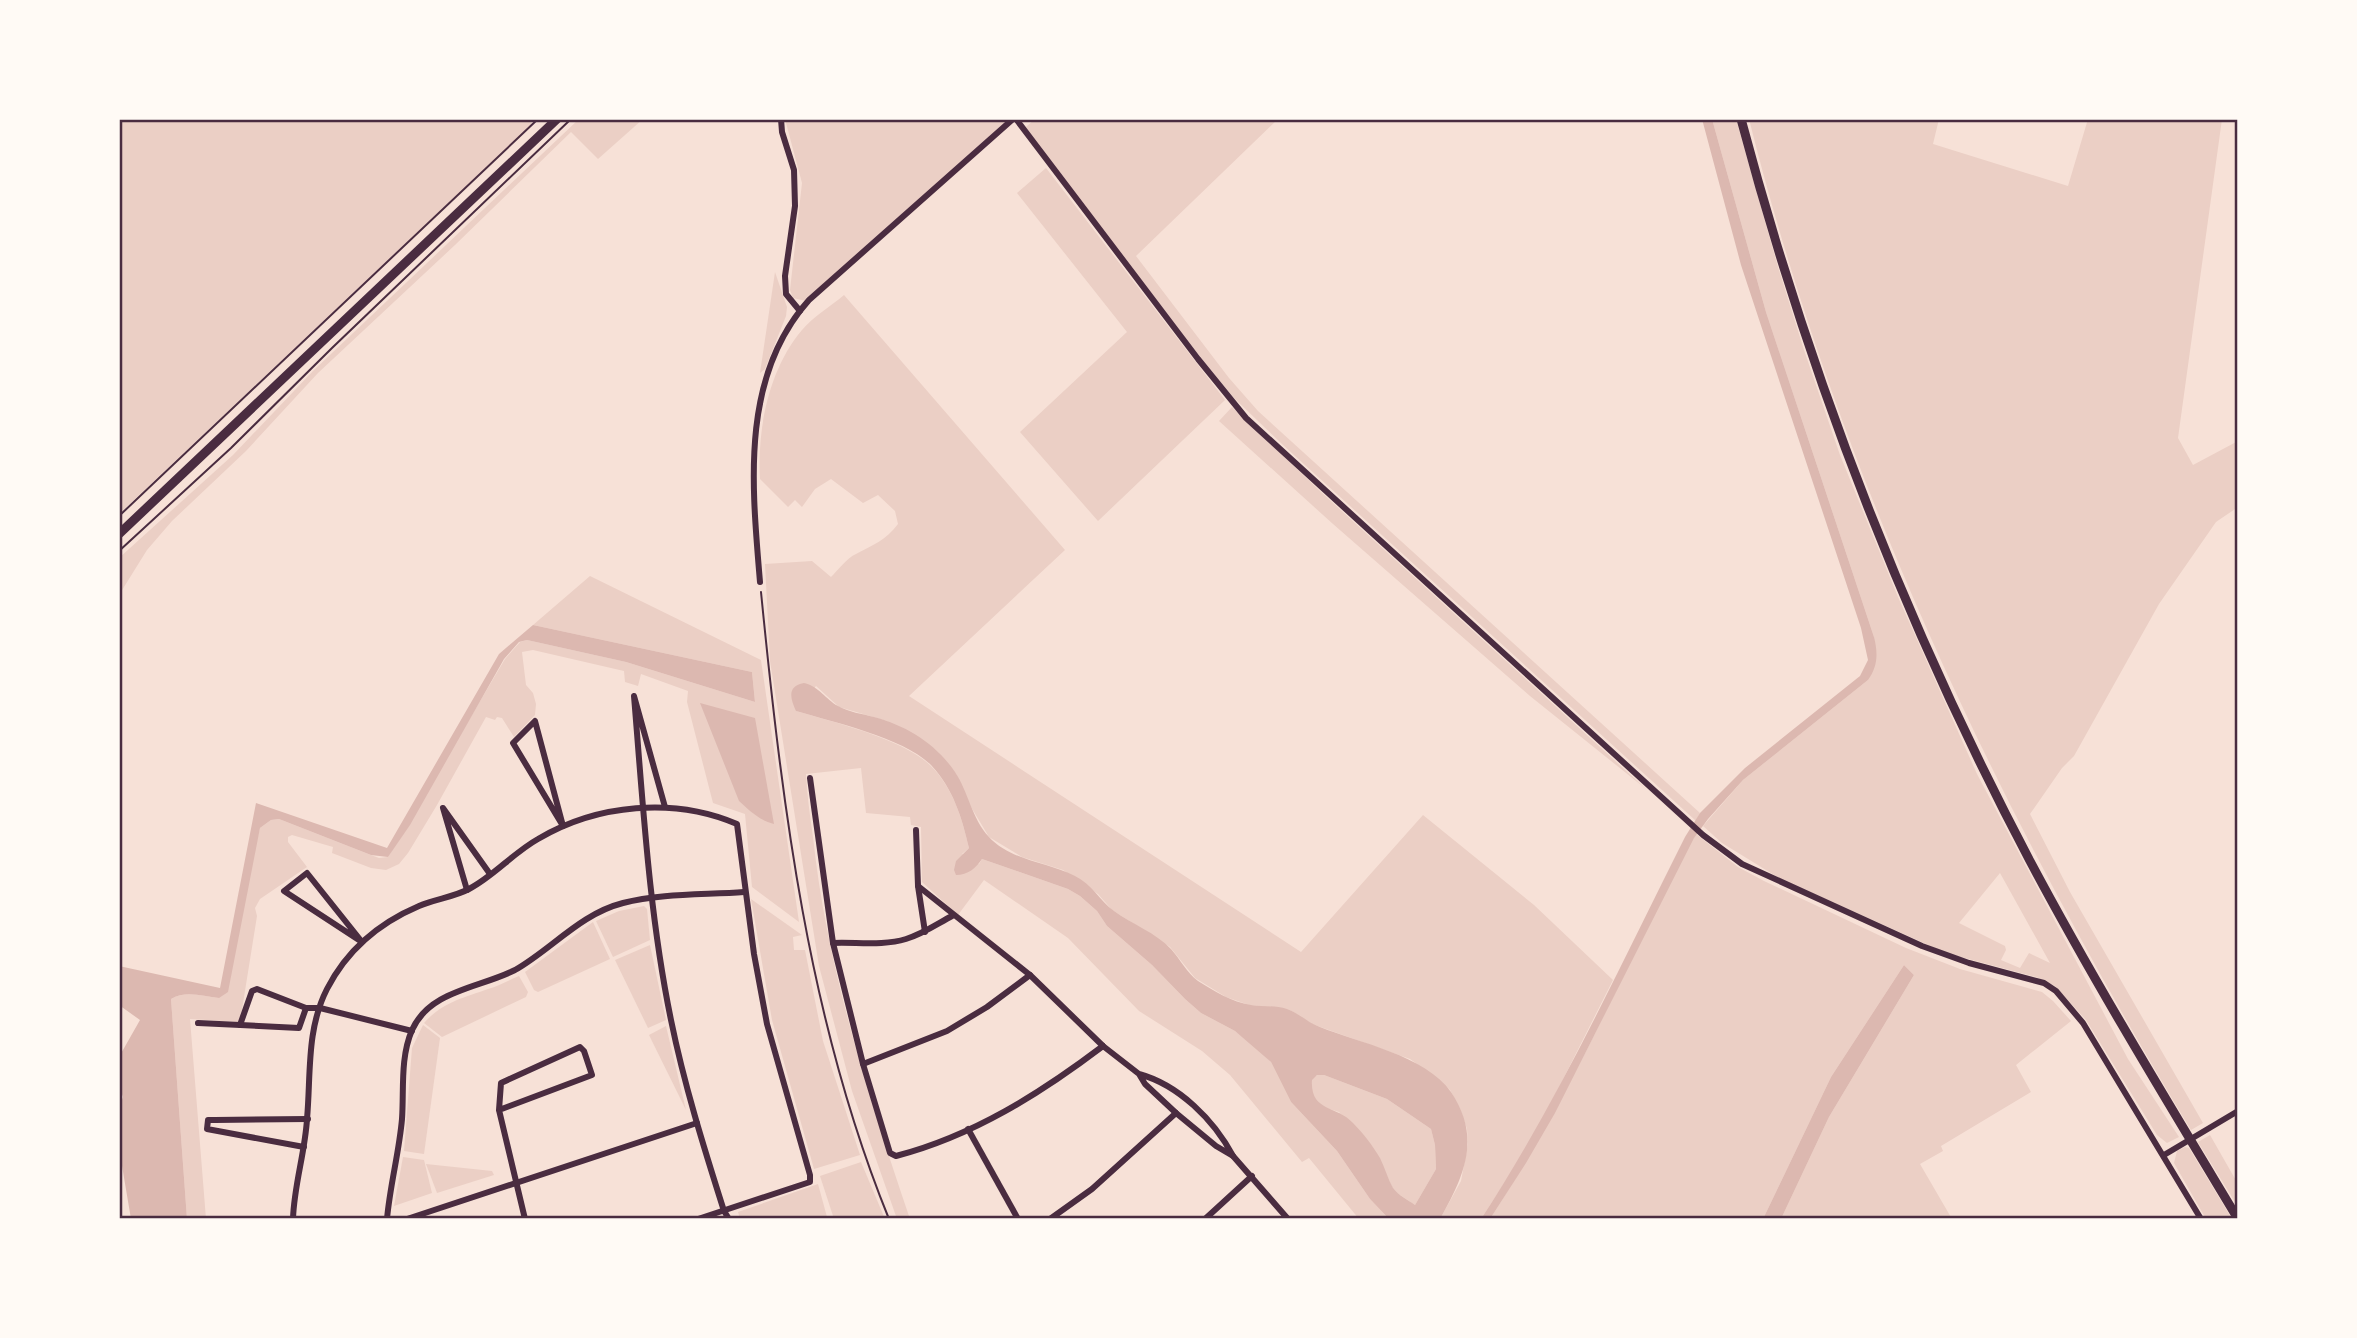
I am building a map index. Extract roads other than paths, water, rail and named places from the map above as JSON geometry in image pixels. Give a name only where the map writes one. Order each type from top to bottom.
[{"type":"main road","points":[[119,534],[557,119]]},
{"type":"main road","points":[[1741,119],[1769,219],[1822,382],[1903,593],[1963,725],[2029,859],[2096,980],[2238,1219]]},
{"type":"street","points":[[781,119],[782,132],[794,170],[795,206],[785,276],[786,294],[800,311]]},
{"type":"street","points":[[760,582],[753,484],[753,438],[774,356],[783,333],[800,311],[1015,119],[1246,418],[1700,832],[1742,864],[1923,946],[1969,963],[2035,980],[2056,991],[2083,1023],[2201,1219]]},
{"type":"street","points":[[665,807],[634,696],[651,898],[671,1021],[697,1123],[729,1219]]},
{"type":"street","points":[[535,721],[549,774],[563,826],[513,743],[535,721]]},
{"type":"street","points":[[810,778],[833,943],[863,1064],[890,1153],[897,1156],[916,1151],[1012,1107],[1058,1080],[1102,1046]]},
{"type":"street","points":[[293,1219],[294,1196],[307,1119],[310,1055],[320,1008],[341,964],[368,935],[419,906],[467,890],[538,838],[563,826],[602,814],[643,807],[665,807],[703,813],[737,824],[744,892],[767,1024],[810,1175],[810,1182],[698,1219]]},
{"type":"street","points":[[467,890],[443,808],[490,874]]},
{"type":"street","points":[[916,830],[918,886],[925,932]]},
{"type":"street","points":[[307,873],[362,942],[295,899],[284,891],[307,873]]},
{"type":"street","points":[[918,886],[952,916],[1030,975],[1102,1046],[1139,1074],[1150,1077],[1192,1104],[1224,1139],[1233,1156],[1288,1219]]},
{"type":"street","points":[[387,1219],[401,1129],[405,1056],[412,1031],[429,1007],[449,994],[491,981],[518,968],[592,915],[623,903],[651,898],[744,892]]},
{"type":"street","points":[[833,943],[904,940],[925,932],[952,916]]},
{"type":"street","points":[[863,1064],[947,1031],[987,1007],[1030,975]]},
{"type":"street","points":[[240,1025],[252,991],[257,989],[306,1008],[320,1008],[412,1031]]},
{"type":"street","points":[[198,1023],[299,1028],[306,1008]]},
{"type":"street","points":[[499,1110],[592,1075],[584,1051],[580,1047],[501,1083],[499,1110],[525,1219]]},
{"type":"street","points":[[1139,1074],[1145,1084],[1176,1113],[1216,1146],[1233,1156]]},
{"type":"street","points":[[2164,1155],[2238,1111]]},
{"type":"street","points":[[1051,1219],[1092,1189],[1176,1113]]},
{"type":"street","points":[[304,1147],[207,1129],[208,1120],[215,1119],[307,1119]]},
{"type":"street","points":[[407,1219],[697,1123]]},
{"type":"street","points":[[968,1129],[1018,1219]]},
{"type":"street","points":[[1205,1219],[1252,1176]]}]
